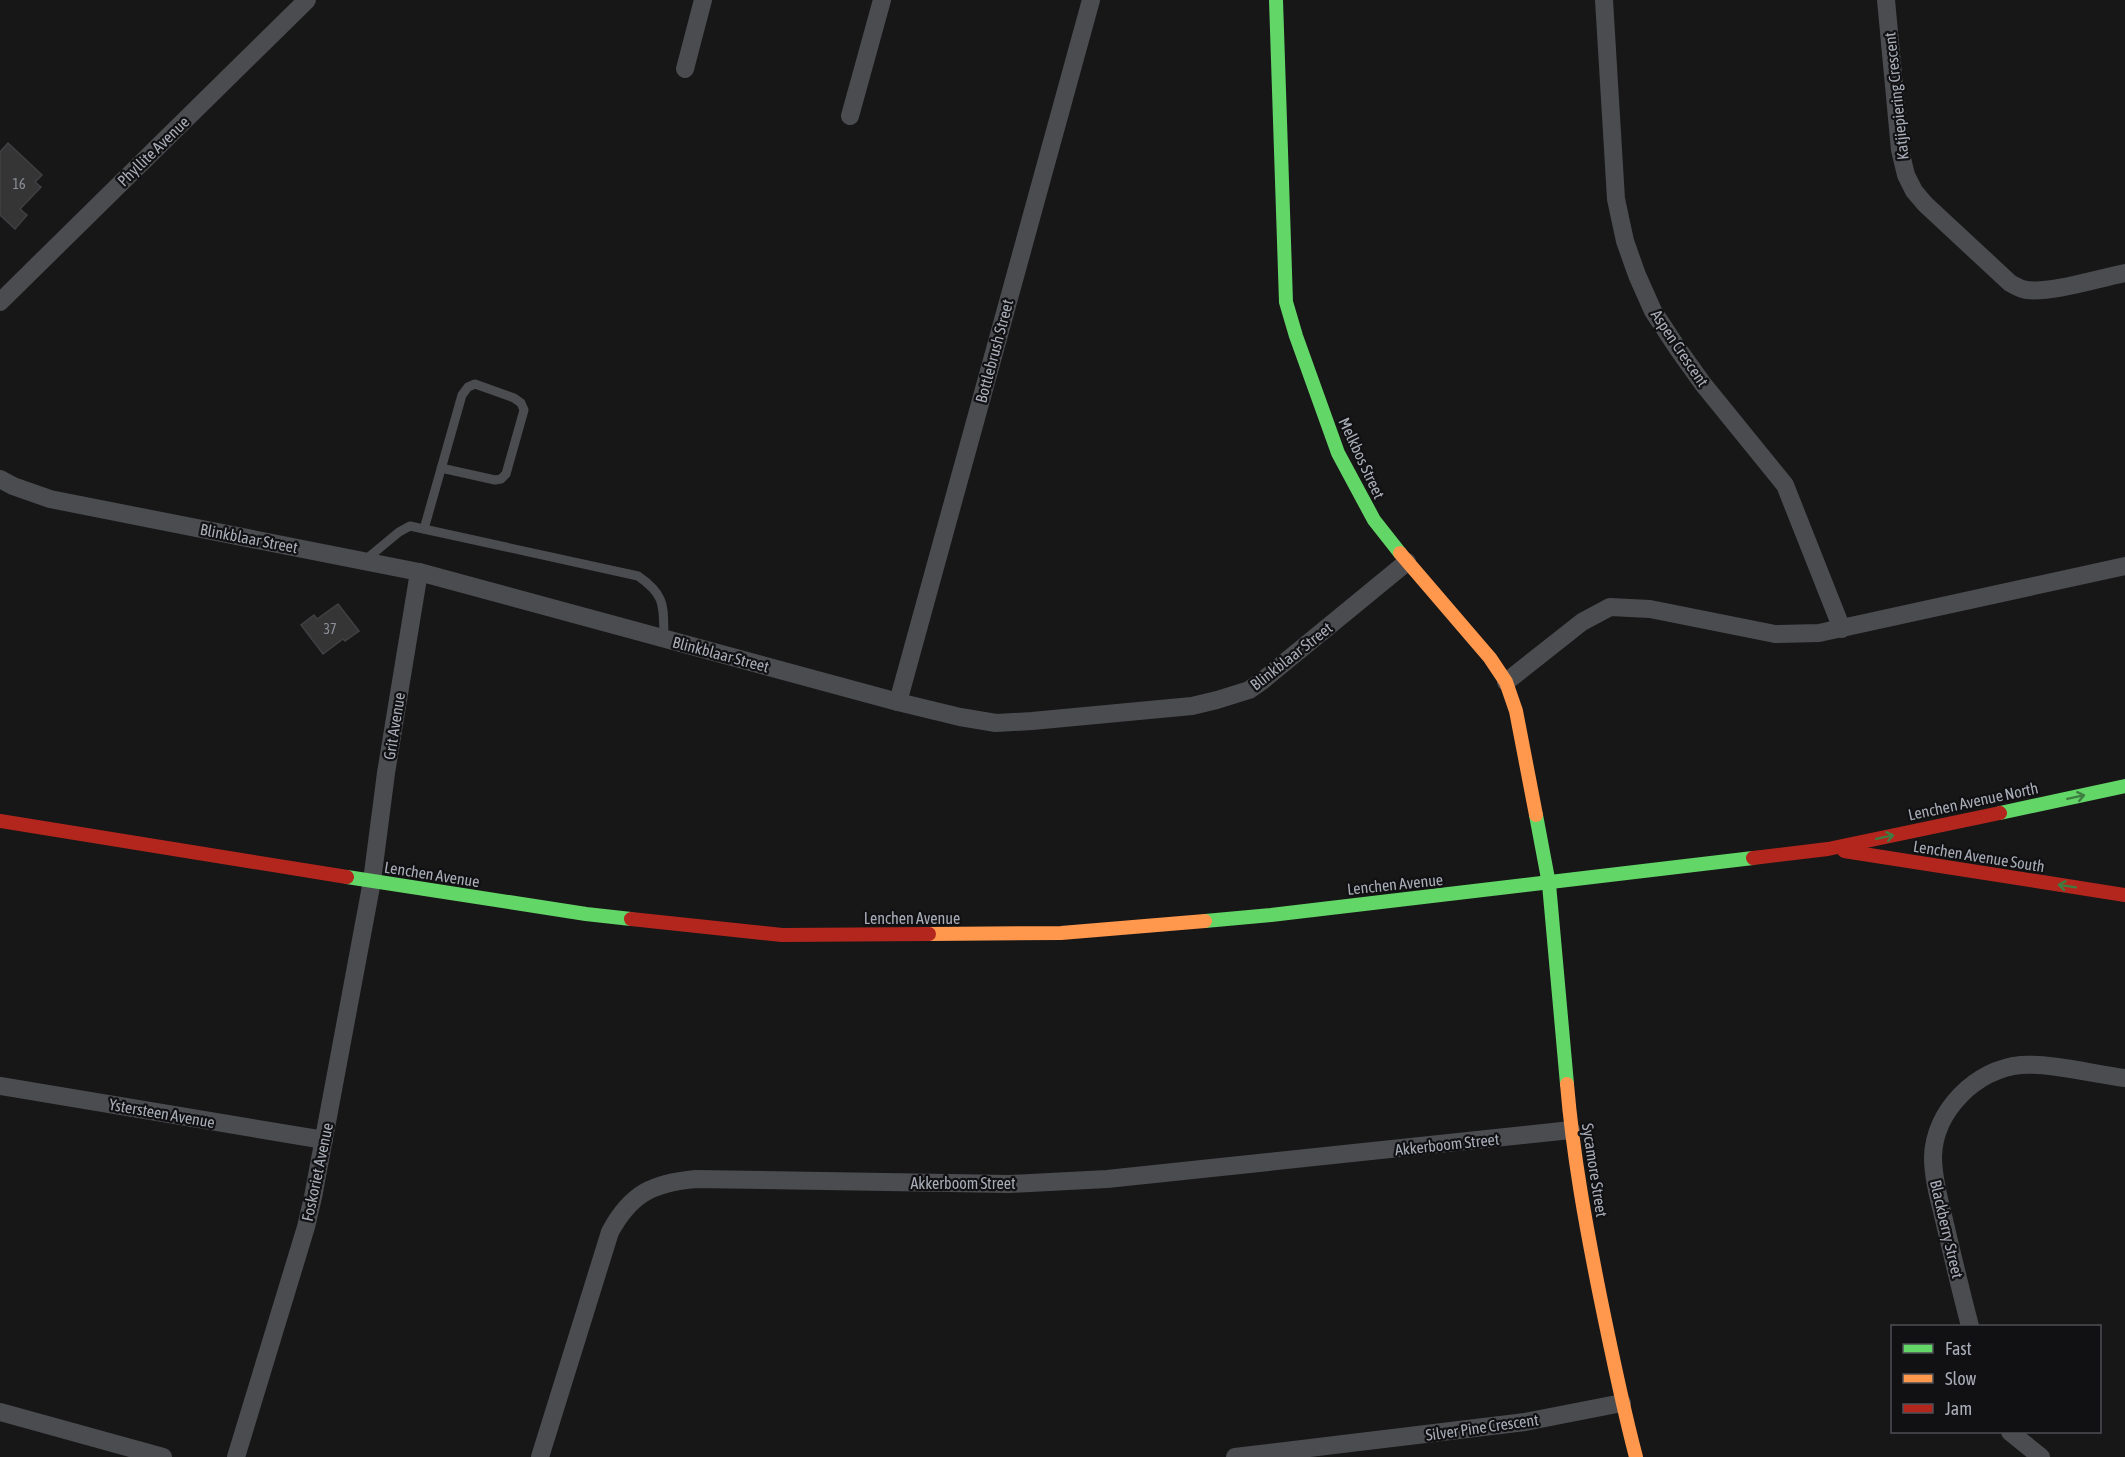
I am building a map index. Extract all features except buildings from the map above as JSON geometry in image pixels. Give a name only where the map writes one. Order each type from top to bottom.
[{"type":"main road","name":"Melkbos Street","points":[[1275,0],[1278,20],[1283,256],[1286,302],[1290,317],[1338,453],[1358,493],[1374,520],[1490,658],[1506,682],[1516,711],[1549,884]]},
{"type":"main road","name":"Lenchen Avenue North","points":[[1828,849],[2125,786]]},
{"type":"main road","name":"Lenchen Avenue","points":[[0,821],[586,914],[782,935],[1061,933],[1271,915],[1549,884],[1828,849]]},
{"type":"main road","name":"Lenchen Avenue South","points":[[1828,849],[2125,895]]},
{"type":"main road","name":"Sycamore Street","points":[[1549,884],[1571,1130],[1588,1235],[1622,1403],[1636,1457]]},
{"type":"street","name":"Phyllite Avenue","points":[[0,302],[307,0]]},
{"type":"street","points":[[686,69],[703,0]]},
{"type":"street","points":[[850,116],[882,0]]},
{"type":"street","name":"Bottlebrush Street","points":[[898,702],[1091,0]]},
{"type":"street","name":"Aspen Crescent","points":[[1604,0],[1616,199],[1625,241],[1637,275],[1653,312],[1678,349],[1703,384],[1785,485],[1842,629]]},
{"type":"street","name":"Katjiepiering Crescent","points":[[1886,0],[1900,150],[1906,175],[1914,191],[1925,204],[2010,283],[2020,288],[2049,289],[2125,273]]},
{"type":"street","name":"Blinkblaar Street","points":[[0,479],[50,499],[419,572],[898,702],[996,723],[1180,707],[1217,700],[1249,690],[1263,681],[1407,562]]},
{"type":"street","points":[[1506,682],[1582,622],[1610,607],[1650,609],[1774,634],[1820,633],[2125,566]]},
{"type":"street","name":"Grit Avenue","points":[[372,881],[386,773],[419,572]]},
{"type":"street","name":"Foskoriet Avenue","points":[[236,1457],[306,1227],[372,881]]},
{"type":"street","name":"Blackberry Street","points":[[1970,1325],[1934,1176],[1935,1144],[1946,1115],[1959,1095],[1974,1082],[1999,1070],[2019,1065],[2035,1065],[2125,1078]]},
{"type":"street","name":"Ystersteen Avenue","points":[[0,1086],[324,1140]]},
{"type":"street","name":"Akkerboom Street","points":[[540,1457],[610,1232],[618,1217],[638,1196],[662,1184],[696,1179],[1009,1184],[1107,1179],[1571,1130]]},
{"type":"street","name":"Silver Pine Crescent","points":[[1235,1457],[1343,1451],[1525,1422],[1622,1403]]},
{"type":"street","points":[[0,1412],[163,1457]]},
{"type":"street","points":[[2012,1433],[2041,1457]]},
{"type":"lane","points":[[424,529],[441,468],[462,395],[468,387],[475,384],[514,398],[521,403],[524,410],[506,474],[501,479],[495,480],[441,468]]},
{"type":"lane","points":[[364,561],[399,532],[410,526],[638,576],[653,586],[663,603],[664,638]]},
{"type":"traffic: fast","points":[[1276,0],[1286,302],[1338,453],[1374,520],[1400,553]]},
{"type":"traffic: fast","points":[[2000,813],[2125,786]]},
{"type":"traffic: fast","points":[[1536,815],[1549,884],[1567,1084]]},
{"type":"traffic: fast","points":[[1205,921],[1753,858]]},
{"type":"traffic: fast","points":[[347,877],[631,919]]},
{"type":"traffic: slow","points":[[1400,553],[1490,658],[1506,682],[1516,711],[1536,815]]},
{"type":"traffic: slow","points":[[929,934],[1061,933],[1205,921]]},
{"type":"traffic: slow","points":[[1567,1084],[1576,1164],[1590,1243],[1636,1457]]},
{"type":"traffic: jam","points":[[1753,858],[1828,849],[2000,813]]},
{"type":"traffic: jam","points":[[0,821],[347,877]]},
{"type":"traffic: jam","points":[[1844,851],[2125,895]]},
{"type":"traffic: jam","points":[[631,919],[782,935],[929,934]]}]
